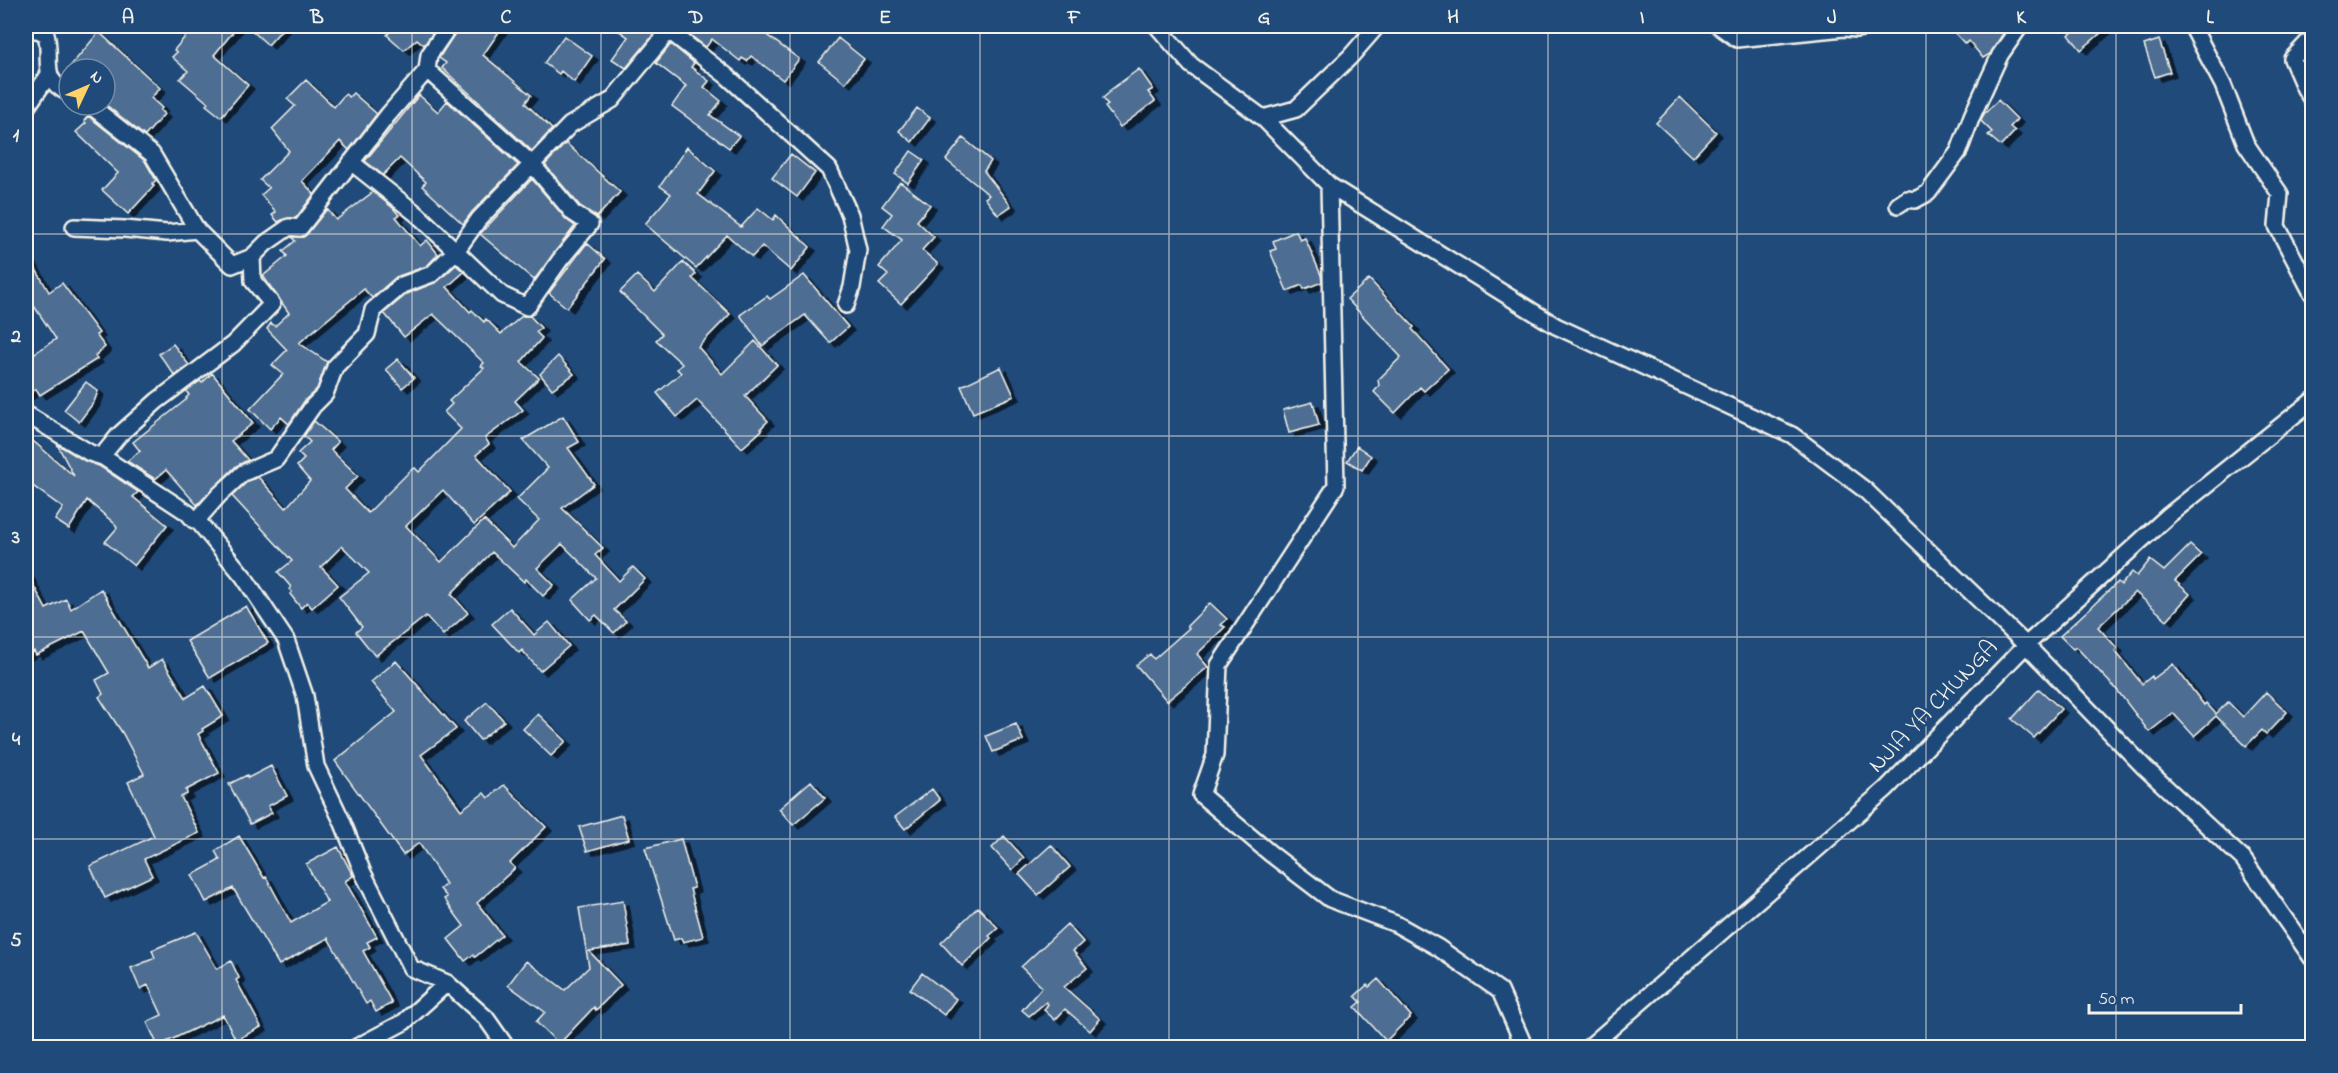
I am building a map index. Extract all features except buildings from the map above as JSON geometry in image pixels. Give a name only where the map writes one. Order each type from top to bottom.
[{"type":"street","points":[[105,117],[152,154],[197,230],[232,265],[252,257],[266,243],[289,227],[300,228],[388,115],[428,70],[429,55],[449,26]]},
{"type":"street","points":[[1157,26],[1191,65],[1263,118],[1329,185],[1556,326],[1792,435],[1865,490],[2026,645],[2145,768],[2243,859],[2313,958]]},
{"type":"street","points":[[1263,118],[1296,109],[1350,57],[1377,26]]},
{"type":"street","points":[[1719,26],[1737,39],[1873,26]]},
{"type":"street","points":[[1898,205],[1907,199],[1915,200],[1928,193],[1959,151],[2000,55],[2020,26]]},
{"type":"street","points":[[2192,26],[2218,76],[2246,144],[2280,194],[2277,226],[2313,293]]},
{"type":"street","points":[[197,520],[243,473],[276,459],[313,406],[325,394],[335,367],[367,334],[373,310],[402,285],[432,274],[457,250],[479,219],[570,125],[612,100],[668,27],[728,77],[829,169],[850,215],[858,250],[852,287],[846,304]]},
{"type":"street","points":[[26,30],[38,30],[46,34],[48,76],[57,88]]},
{"type":"street","points":[[2313,38],[2292,59],[2305,89],[2313,100]]},
{"type":"street","points":[[351,162],[406,204],[502,295],[528,307],[560,260],[590,224],[573,213],[532,165],[428,70]]},
{"type":"street","points":[[26,108],[48,76]]},
{"type":"street","points":[[1329,185],[1336,486],[1219,665],[1215,755],[1201,795],[1270,854],[1330,899],[1396,924],[1437,947],[1500,991],[1525,1047]]},
{"type":"street","points":[[74,227],[167,233],[197,230]]},
{"type":"street","points":[[103,457],[119,435],[157,401],[233,344],[272,304],[253,280],[252,257]]},
{"type":"street","name":"NJIA YA CHUNGA","points":[[1588,1047],[1886,789],[2026,645],[2169,515],[2313,401]]},
{"type":"street","points":[[26,414],[90,453],[103,457],[188,513],[194,520],[197,520],[244,577],[286,640],[305,696],[316,766],[363,873],[411,968],[447,983],[486,1018],[507,1047]]},
{"type":"street","points":[[355,1047],[404,1022],[447,983]]}]
